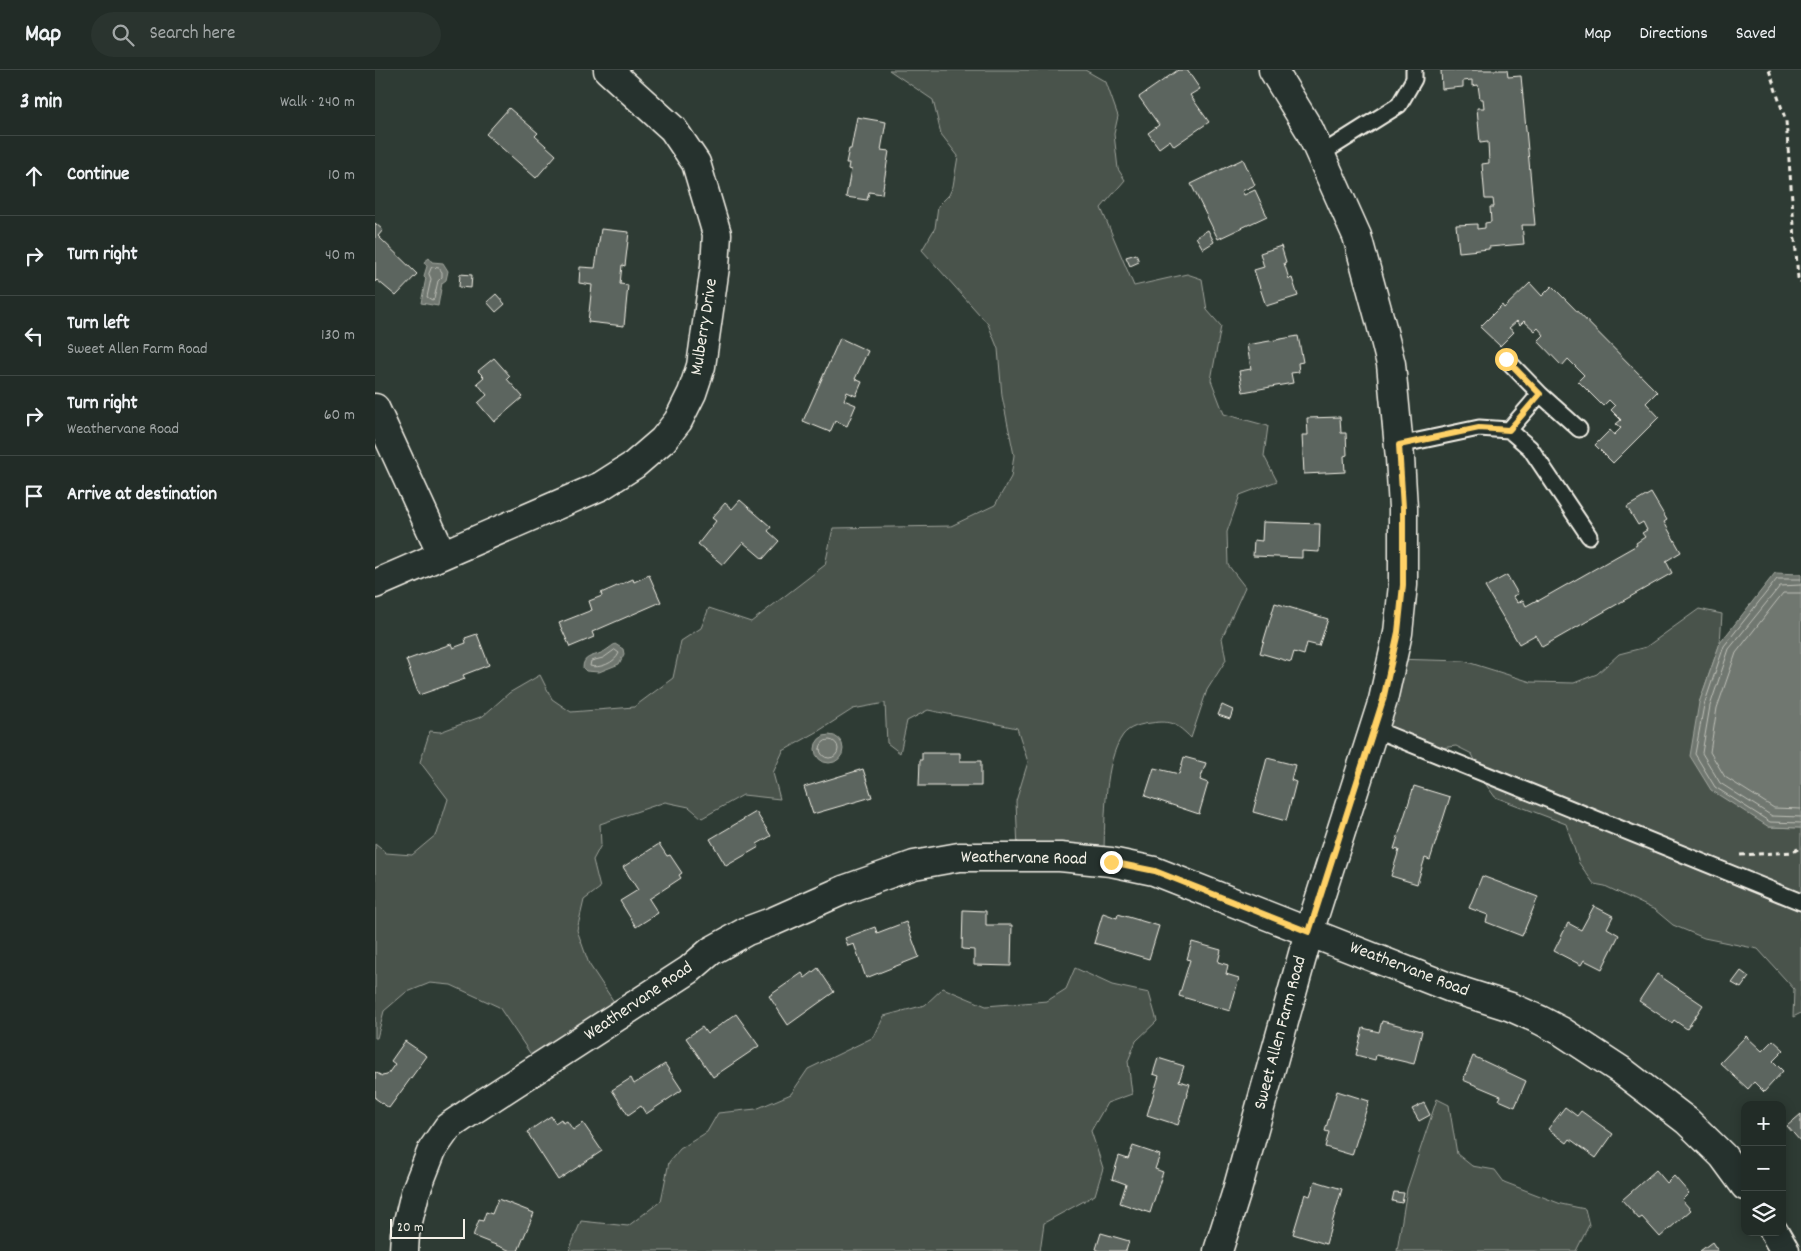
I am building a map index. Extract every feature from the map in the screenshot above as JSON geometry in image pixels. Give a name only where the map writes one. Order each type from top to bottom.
[{"type":"street","name":"Mulberry Drive","points":[[375,584],[601,486],[634,465],[663,440],[678,422],[701,366],[717,234],[696,162],[673,128],[608,70]]},
{"type":"street","name":"Sweet Allen Farm Road","points":[[1218,1251],[1236,1194],[1309,932],[1383,700],[1398,632],[1403,585],[1403,508],[1399,445],[1391,364],[1381,324],[1357,236],[1309,128],[1273,70]]},
{"type":"street","points":[[375,408],[441,554]]},
{"type":"street","name":"Weathervane Road","points":[[404,1251],[405,1234],[415,1193],[432,1150],[449,1127],[689,970],[723,943],[747,930],[774,921],[846,888],[914,865],[959,857],[1060,857],[1111,862],[1155,871],[1451,988],[1511,1007],[1561,1031],[1622,1071],[1687,1121],[1723,1156],[1741,1181]]},
{"type":"street","points":[[1776,1236],[1785,1251]]},
{"type":"lane","points":[[1321,154],[1399,105],[1414,79],[1413,70]]},
{"type":"lane","points":[[1506,359],[1540,394],[1579,429]]},
{"type":"lane","points":[[1509,430],[1540,394]]},
{"type":"lane","points":[[1399,445],[1479,428],[1509,430],[1530,448],[1589,536]]},
{"type":"lane","points":[[1374,729],[1801,902]]},
{"type":"path","points":[[1769,70],[1786,121],[1798,278],[1801,284]]},
{"type":"path","points":[[1737,855],[1793,852],[1801,848]]},
{"type":"shaded area","points":[[889,70],[1085,70],[1106,82],[1118,116],[1114,134],[1118,169],[1125,180],[1101,208],[1134,286],[1187,274],[1202,279],[1207,310],[1221,326],[1211,380],[1224,414],[1268,426],[1264,456],[1277,481],[1240,495],[1227,532],[1228,565],[1245,587],[1222,638],[1226,660],[1207,690],[1191,738],[1177,726],[1164,722],[1139,725],[1123,735],[1112,760],[1109,775],[1105,807],[1104,851],[1018,851],[1016,801],[1028,762],[1017,728],[928,710],[907,721],[900,753],[887,743],[885,703],[853,709],[783,751],[773,773],[780,799],[743,795],[702,818],[689,807],[665,802],[600,824],[601,845],[593,860],[600,888],[584,900],[577,930],[589,964],[618,1008],[536,1062],[499,1007],[451,985],[430,983],[405,993],[384,1011],[377,1038],[375,1038],[375,844],[386,853],[412,855],[437,834],[448,799],[420,762],[430,731],[440,732],[483,716],[509,693],[540,675],[552,699],[571,712],[634,707],[673,678],[681,641],[701,628],[709,608],[751,622],[825,565],[833,528],[951,526],[995,505],[1011,477],[1014,455],[1002,396],[998,349],[988,324],[922,250],[935,228],[938,206],[949,195],[953,186],[958,156],[941,134],[933,100]]},
{"type":"shaded area","points":[[1699,609],[1722,614],[1720,643],[1699,703],[1769,827],[1801,828],[1801,1013],[1793,1017],[1794,989],[1758,949],[1704,938],[1673,925],[1655,910],[1605,886],[1594,884],[1579,863],[1566,824],[1495,797],[1487,786],[1472,754],[1456,746],[1425,750],[1373,732],[1393,659],[1464,661],[1531,682],[1574,683],[1597,674],[1619,654],[1646,647]]},
{"type":"shaded area","points":[[1075,968],[1112,985],[1149,993],[1157,1021],[1136,1041],[1128,1061],[1132,1094],[1107,1103],[1091,1131],[1103,1168],[1095,1195],[1044,1223],[1040,1251],[569,1251],[581,1221],[628,1226],[661,1201],[669,1162],[680,1149],[707,1132],[718,1113],[756,1109],[791,1094],[808,1069],[874,1037],[884,1016],[925,1005],[943,988],[986,1006],[1047,1001],[1066,989]]},
{"type":"shaded area","points":[[1437,1099],[1449,1105],[1457,1154],[1472,1166],[1495,1170],[1504,1182],[1561,1204],[1585,1209],[1589,1225],[1576,1251],[1397,1251],[1407,1189]]},
{"type":"water","points":[[429,258],[432,262],[443,263],[448,271],[446,280],[442,283],[438,306],[421,303],[427,266],[424,262]]},
{"type":"water","points":[[1775,573],[1801,574],[1801,828],[1769,827],[1711,790],[1690,756],[1699,703],[1720,643]]},
{"type":"water","points":[[615,644],[623,649],[624,654],[619,664],[599,672],[586,671],[583,668],[586,659],[603,652]]},
{"type":"water","points":[[829,735],[839,739],[843,749],[839,759],[829,763],[819,759],[815,749],[819,739]]},
{"type":"building","points":[[1178,70],[1187,70],[1200,89],[1190,95],[1209,122],[1174,146],[1170,140],[1159,148],[1148,133],[1159,125],[1139,97]]},
{"type":"building","points":[[1441,70],[1507,70],[1508,77],[1521,76],[1535,225],[1522,225],[1524,244],[1459,252],[1456,225],[1477,224],[1477,229],[1485,228],[1485,223],[1491,222],[1490,207],[1494,207],[1493,199],[1485,199],[1482,164],[1489,163],[1488,142],[1480,143],[1477,108],[1484,108],[1483,99],[1480,99],[1478,85],[1472,86],[1472,80],[1463,81],[1463,87],[1442,89]]},
{"type":"building","points":[[509,108],[538,133],[535,136],[556,155],[536,178],[486,134]]},
{"type":"building","points":[[857,117],[886,122],[881,150],[889,151],[882,194],[869,192],[867,200],[846,197],[851,170],[848,169],[849,163],[846,163],[849,149],[851,149]]},
{"type":"building","points":[[1243,159],[1255,185],[1242,191],[1244,195],[1255,190],[1267,216],[1218,239],[1191,184]]},
{"type":"building","points":[[375,223],[383,230],[378,236],[417,274],[396,296],[377,280],[375,282]]},
{"type":"building","points":[[601,229],[629,232],[625,266],[622,265],[620,284],[628,285],[624,326],[588,322],[592,285],[579,283],[580,267],[595,268]]},
{"type":"building","points":[[1208,230],[1214,242],[1203,249],[1196,237]]},
{"type":"building","points":[[1281,246],[1289,279],[1292,278],[1298,296],[1266,306],[1254,270],[1264,267],[1260,253]]},
{"type":"building","points":[[1136,254],[1139,262],[1130,266],[1126,257]]},
{"type":"building","points":[[460,274],[472,275],[471,288],[459,287]]},
{"type":"building","points":[[1530,283],[1542,296],[1552,286],[1657,392],[1646,403],[1659,417],[1613,463],[1595,445],[1610,430],[1614,435],[1621,428],[1616,424],[1621,420],[1611,410],[1615,406],[1609,400],[1603,406],[1578,381],[1584,375],[1568,359],[1562,366],[1538,341],[1544,335],[1538,328],[1535,331],[1524,321],[1520,325],[1517,321],[1509,328],[1514,332],[1500,346],[1480,327],[1502,305],[1504,308]]},
{"type":"building","points":[[496,294],[505,304],[496,312],[487,302]]},
{"type":"building","points":[[1298,336],[1303,362],[1298,363],[1299,372],[1291,373],[1293,383],[1243,392],[1239,371],[1251,369],[1247,345]]},
{"type":"building","points":[[840,338],[868,351],[855,379],[862,382],[856,396],[847,392],[844,400],[856,405],[847,426],[835,421],[830,432],[803,421]]},
{"type":"building","points":[[494,358],[510,376],[507,379],[523,397],[494,422],[478,403],[487,395],[477,383],[484,377],[478,371]]},
{"type":"building","points":[[1340,417],[1341,433],[1346,433],[1347,455],[1344,456],[1345,472],[1304,474],[1302,435],[1308,435],[1307,418]]},
{"type":"building","points":[[1651,493],[1667,520],[1664,522],[1681,552],[1666,561],[1672,573],[1542,647],[1535,635],[1519,644],[1485,587],[1507,575],[1518,594],[1513,596],[1518,603],[1523,600],[1526,606],[1637,545],[1636,543],[1645,537],[1642,533],[1647,530],[1643,522],[1638,525],[1627,507]]},
{"type":"building","points":[[740,500],[771,527],[768,531],[779,541],[763,559],[743,542],[723,565],[698,544],[716,521],[712,518],[725,503],[732,509]]},
{"type":"building","points":[[1263,522],[1320,524],[1319,552],[1302,551],[1302,558],[1253,556],[1254,540],[1262,541]]},
{"type":"building","points":[[649,575],[661,602],[592,632],[594,637],[570,647],[559,623],[592,610],[589,601],[602,596],[601,593],[633,579],[634,582]]},
{"type":"building","points":[[1275,603],[1328,619],[1319,646],[1307,643],[1304,655],[1294,652],[1291,662],[1260,653]]},
{"type":"building","points":[[477,634],[489,665],[463,675],[465,679],[419,695],[406,660],[451,644],[453,648],[466,643],[465,638]]},
{"type":"building","points":[[1222,705],[1233,710],[1230,719],[1218,715]]},
{"type":"building","points":[[922,753],[960,753],[960,761],[981,761],[981,786],[919,786]]},
{"type":"building","points":[[1184,757],[1206,763],[1200,780],[1208,783],[1199,814],[1145,796],[1154,768],[1179,774]]},
{"type":"building","points":[[1267,758],[1295,765],[1291,780],[1296,782],[1286,821],[1253,812]]},
{"type":"building","points":[[863,769],[872,797],[813,814],[804,787]]},
{"type":"building","points":[[1414,786],[1450,797],[1430,860],[1425,858],[1417,884],[1391,876],[1399,850],[1394,849]]},
{"type":"building","points":[[756,812],[771,836],[757,844],[759,847],[726,866],[710,839]]},
{"type":"building","points":[[659,844],[667,856],[670,855],[682,873],[679,875],[681,878],[649,899],[658,913],[636,927],[620,901],[638,890],[623,867]]},
{"type":"building","points":[[1482,876],[1538,897],[1522,936],[1486,922],[1488,915],[1469,908]]},
{"type":"building","points":[[1594,906],[1613,916],[1607,928],[1619,935],[1602,969],[1584,960],[1581,965],[1554,951],[1568,923],[1581,930]]},
{"type":"building","points":[[963,910],[986,911],[986,925],[1012,925],[1011,966],[974,965],[974,950],[962,949]]},
{"type":"building","points":[[1103,913],[1117,918],[1118,914],[1159,926],[1149,959],[1094,943]]},
{"type":"building","points":[[906,922],[919,957],[866,978],[854,944],[848,946],[845,938],[875,927],[877,933]]},
{"type":"building","points":[[1192,942],[1221,950],[1218,962],[1228,965],[1226,974],[1239,978],[1230,1011],[1179,996],[1190,960],[1187,959]]},
{"type":"building","points":[[818,968],[834,992],[788,1025],[769,996],[802,973],[805,978]]},
{"type":"building","points":[[1741,971],[1749,977],[1741,988],[1732,983]]},
{"type":"building","points":[[1657,974],[1703,1005],[1687,1029],[1674,1020],[1672,1023],[1639,1001]]},
{"type":"building","points":[[736,1014],[759,1046],[713,1077],[686,1038],[702,1027],[707,1034]]},
{"type":"building","points":[[1382,1021],[1422,1031],[1414,1064],[1376,1055],[1375,1060],[1356,1055],[1363,1028],[1379,1032]]},
{"type":"building","points":[[1746,1036],[1762,1051],[1773,1040],[1784,1050],[1773,1061],[1783,1071],[1764,1092],[1754,1082],[1748,1089],[1720,1063]]},
{"type":"building","points":[[405,1041],[427,1056],[389,1108],[375,1098],[375,1072],[382,1076],[387,1075],[395,1064],[391,1061]]},
{"type":"building","points":[[1473,1056],[1526,1081],[1515,1107],[1499,1100],[1501,1096],[1463,1080]]},
{"type":"building","points":[[1158,1058],[1184,1066],[1179,1081],[1190,1084],[1178,1125],[1147,1115],[1159,1076],[1153,1074]]},
{"type":"building","points":[[665,1064],[682,1090],[646,1114],[641,1106],[628,1115],[612,1090],[631,1078],[634,1084]]},
{"type":"building","points":[[1337,1091],[1369,1101],[1352,1155],[1325,1147],[1329,1132],[1325,1131]]},
{"type":"building","points":[[1424,1103],[1430,1115],[1419,1121],[1412,1109]]},
{"type":"building","points":[[1565,1107],[1577,1116],[1581,1111],[1613,1134],[1596,1158],[1570,1139],[1567,1143],[1548,1129]]},
{"type":"building","points":[[1801,1114],[1801,1142],[1787,1126]]},
{"type":"building","points":[[551,1116],[555,1123],[561,1119],[563,1123],[567,1121],[573,1130],[583,1123],[602,1151],[558,1180],[527,1132]]},
{"type":"building","points":[[1133,1146],[1160,1155],[1155,1169],[1163,1172],[1150,1213],[1120,1203],[1126,1184],[1112,1179],[1119,1156],[1128,1159]]},
{"type":"building","points":[[1656,1170],[1667,1183],[1674,1176],[1689,1193],[1682,1200],[1691,1210],[1660,1237],[1642,1217],[1639,1219],[1622,1200]]},
{"type":"building","points":[[1315,1181],[1342,1189],[1326,1244],[1293,1234],[1305,1194],[1310,1196]]},
{"type":"building","points":[[1394,1192],[1404,1193],[1402,1203],[1392,1201]]},
{"type":"building","points":[[498,1199],[534,1213],[518,1251],[511,1251],[473,1236],[479,1220],[483,1221],[486,1212],[492,1214]]},
{"type":"building","points":[[1101,1233],[1129,1241],[1126,1251],[1100,1251],[1096,1249]]},
{"type":"building","points":[[1712,1242],[1718,1251],[1700,1251]]},
{"type":"route","points":[[1111,862],[1155,871],[1309,932],[1383,700],[1398,632],[1403,585],[1403,508],[1399,445],[1479,428],[1509,430],[1540,394],[1506,359]]}]
